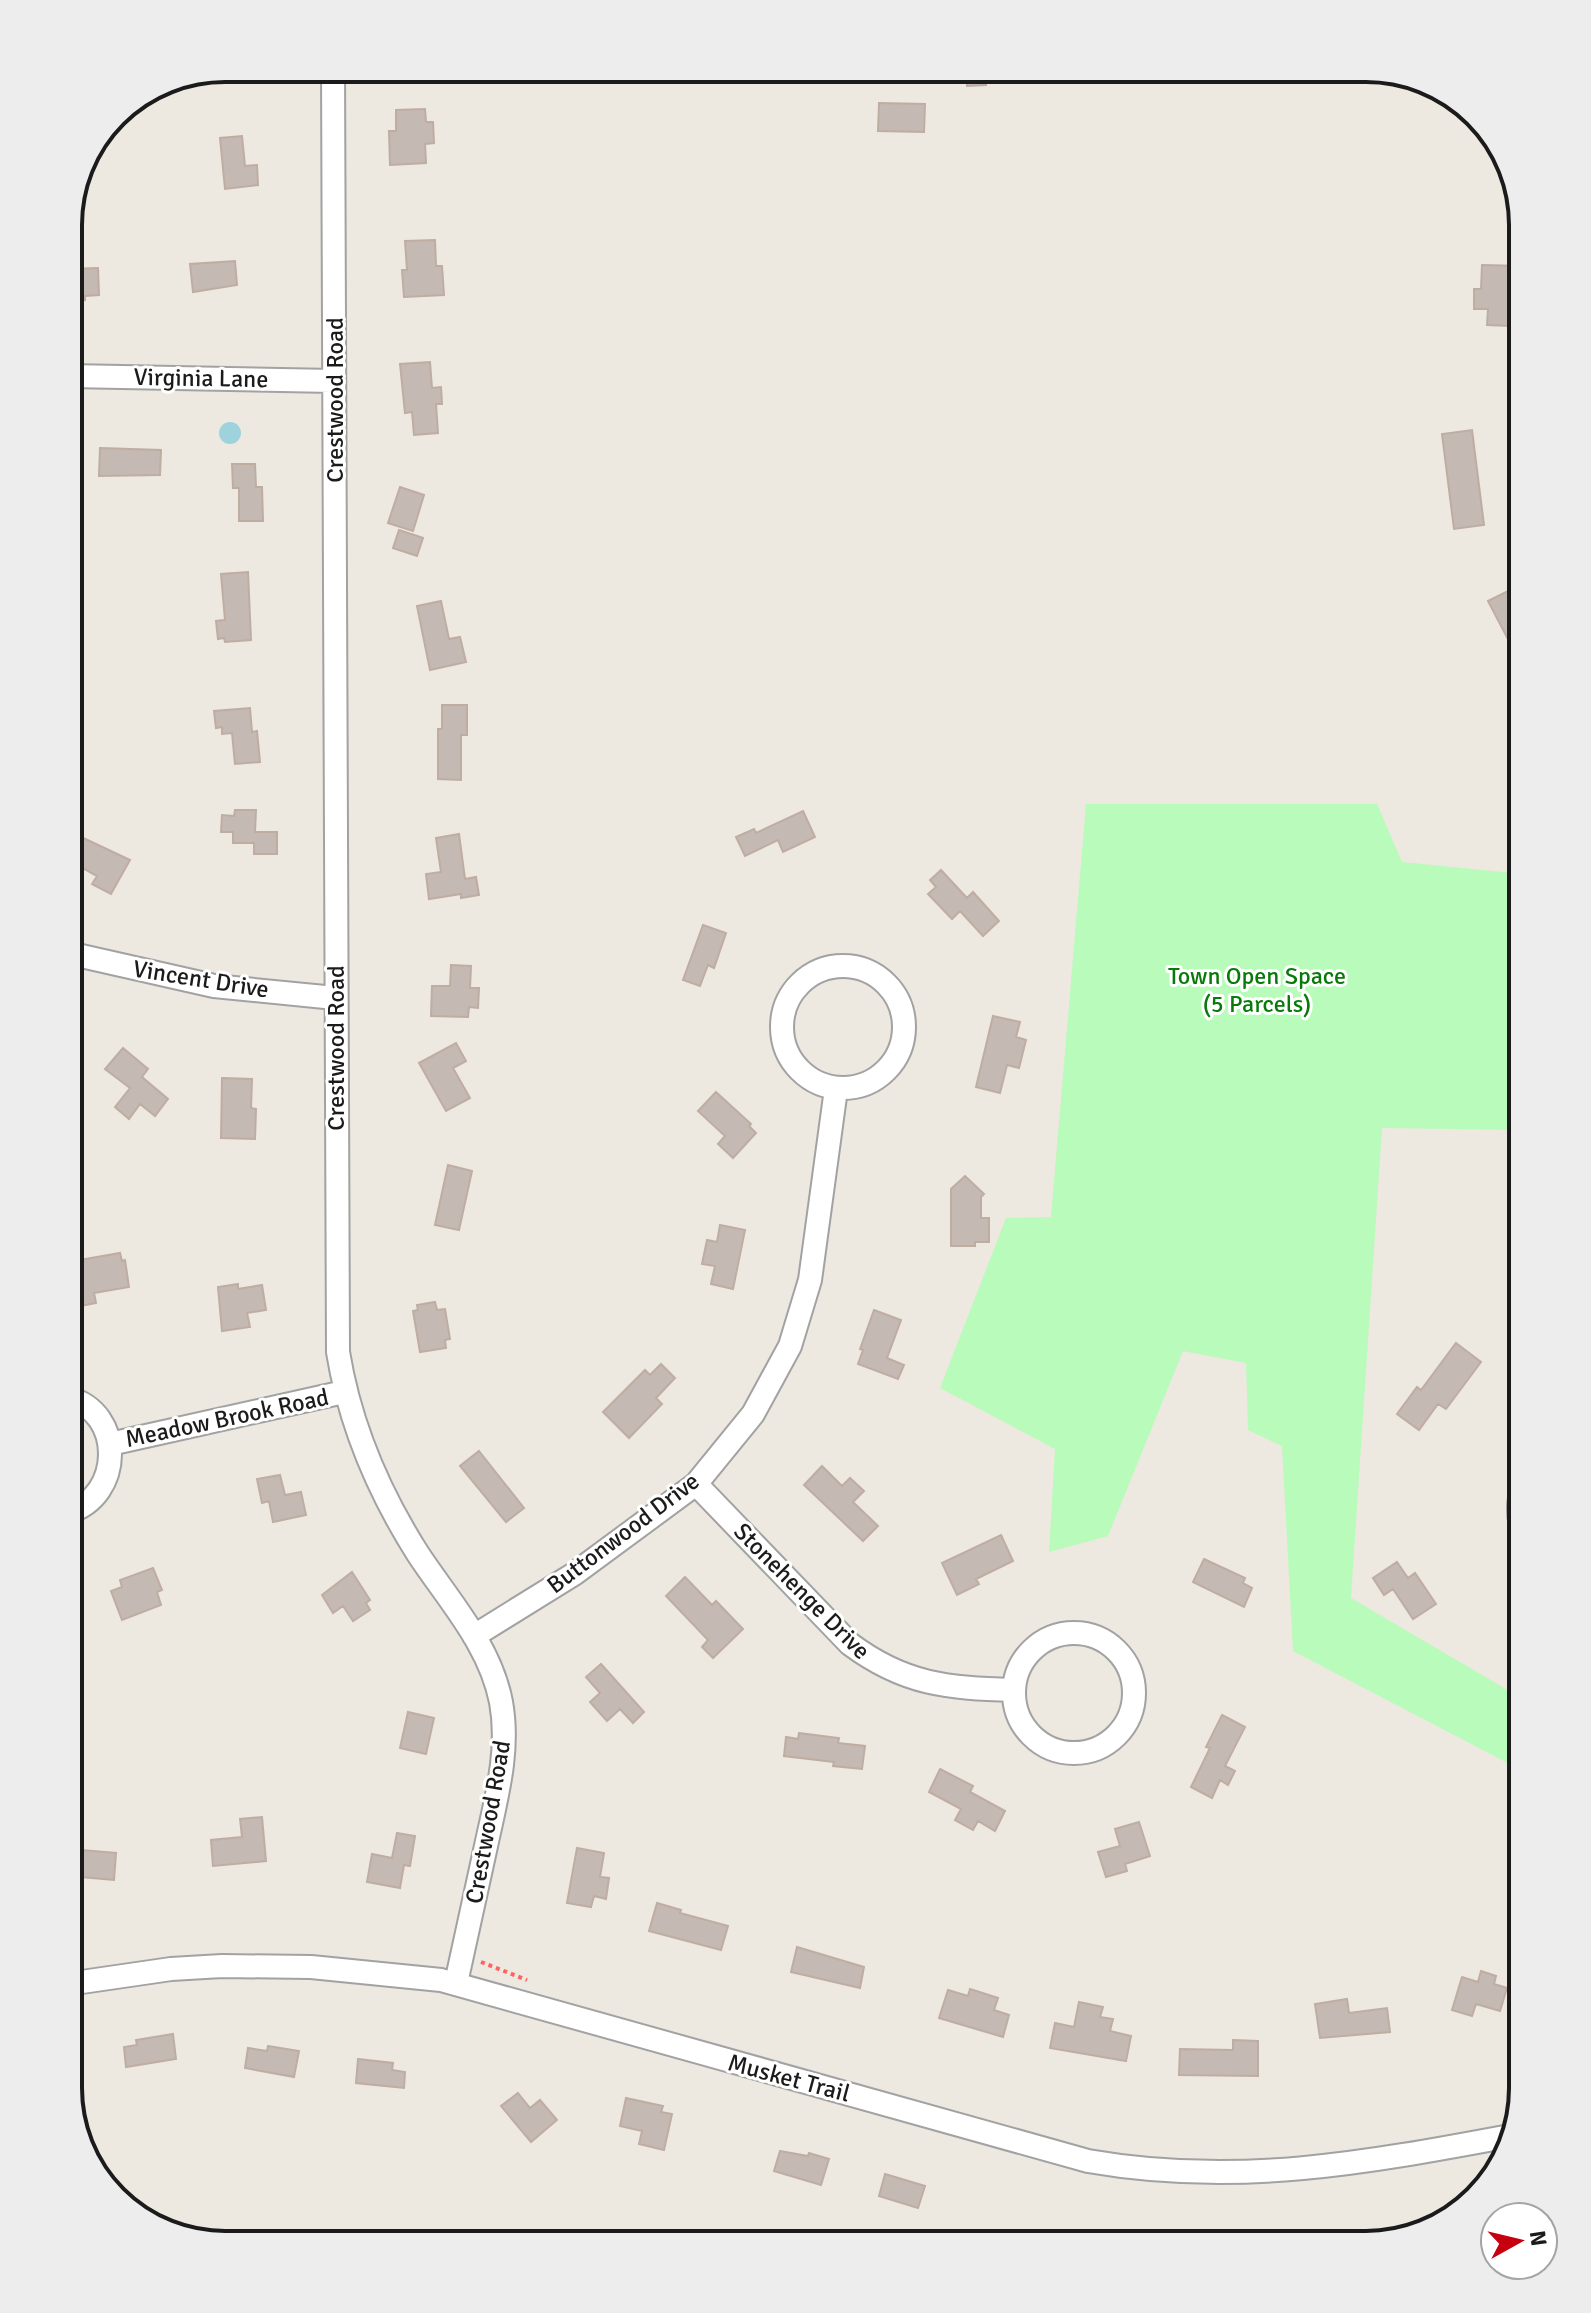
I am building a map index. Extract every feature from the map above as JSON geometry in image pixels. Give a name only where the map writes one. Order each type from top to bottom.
[{"type":"street","name":"Crestwood Road","points":[[333,82],[338,1352],[344,1392],[360,1444],[381,1489],[418,1553],[474,1636],[492,1670],[501,1701],[505,1733],[502,1769],[456,1983]]},
{"type":"street","name":"Virginia Lane","points":[[82,376],[334,381]]},
{"type":"street","name":"Vincent Drive","points":[[82,956],[214,986],[335,998]]},
{"type":"street","points":[[849,965],[870,971],[887,984],[899,1002],[904,1022],[902,1044],[893,1063],[878,1078],[858,1087],[836,1089],[816,1083],[798,1070],[786,1052],[781,1031],[783,1009],[793,990],[808,975],[828,967],[849,965]]},
{"type":"street","name":"Buttonwood Drive","points":[[474,1636],[574,1574],[696,1484],[753,1414],[790,1346],[810,1280],[836,1089]]},
{"type":"street","name":"Meadow Brook Road","points":[[110,1444],[344,1392]]},
{"type":"street","name":"Meadow Brook Road","points":[[82,1405],[91,1410],[103,1425],[110,1444],[111,1463],[105,1482],[82,1506]]},
{"type":"street","name":"Stonehenge Drive","points":[[696,1484],[850,1644],[876,1663],[920,1680],[958,1688],[1014,1690]]},
{"type":"street","points":[[1082,1633],[1101,1639],[1117,1651],[1128,1667],[1134,1686],[1133,1706],[1126,1724],[1113,1739],[1096,1749],[1076,1753],[1057,1751],[1039,1742],[1025,1728],[1016,1710],[1014,1690],[1018,1671],[1028,1654],[1044,1641],[1062,1634],[1082,1633]]},
{"type":"street","name":"Musket Trail","points":[[82,1982],[171,1969],[222,1966],[311,1967],[456,1983],[1088,2161],[1118,2166],[1221,2173],[1320,2168],[1371,2162],[1500,2138]]},
{"type":"path","points":[[481,1962],[534,1982]]},
{"type":"green space","name":"Town Open Space (5 Parcels)","points":[[1086,804],[1377,804],[1402,862],[1509,873],[1509,1130],[1382,1128],[1351,1598],[1509,1691],[1509,1764],[1293,1651],[1282,1446],[1248,1430],[1246,1363],[1183,1351],[1108,1536],[1049,1552],[1055,1449],[940,1388],[1006,1218],[1051,1217]]},
{"type":"water","points":[[226,422],[234,422],[241,433],[234,444],[226,444],[219,437],[219,429]]},
{"type":"building","points":[[967,82],[986,82],[986,85],[967,86]]},
{"type":"building","points":[[879,103],[925,104],[924,132],[878,131]]},
{"type":"building","points":[[425,109],[426,122],[433,122],[434,143],[425,144],[426,163],[390,165],[389,131],[396,131],[396,110]]},
{"type":"building","points":[[242,136],[245,166],[257,165],[258,185],[225,189],[220,138]]},
{"type":"building","points":[[435,240],[436,266],[442,266],[444,295],[404,297],[402,270],[407,270],[405,241]]},
{"type":"building","points":[[235,261],[237,285],[193,292],[190,264]]},
{"type":"building","points":[[1482,265],[1509,266],[1509,326],[1487,325],[1488,309],[1474,309],[1474,289],[1481,289]]},
{"type":"building","points":[[98,268],[99,295],[85,296],[82,300],[82,269]]},
{"type":"building","points":[[430,362],[432,388],[441,387],[442,404],[436,404],[438,433],[414,435],[412,412],[405,413],[400,364]]},
{"type":"building","points":[[1472,430],[1484,525],[1454,529],[1442,434]]},
{"type":"building","points":[[100,448],[161,450],[160,475],[99,476]]},
{"type":"building","points":[[232,464],[255,464],[256,487],[262,487],[263,521],[239,521],[239,488],[233,488]]},
{"type":"building","points":[[400,487],[424,495],[413,531],[388,523]]},
{"type":"building","points":[[399,530],[423,538],[417,556],[393,548]]},
{"type":"building","points":[[248,572],[251,640],[225,642],[224,638],[218,639],[216,621],[225,620],[221,574]]},
{"type":"building","points":[[1509,590],[1509,641],[1488,601]]},
{"type":"building","points":[[441,601],[449,639],[460,637],[466,662],[430,670],[417,606]]},
{"type":"building","points":[[442,705],[467,705],[467,735],[461,735],[461,780],[438,779],[438,729],[442,729]]},
{"type":"building","points":[[250,708],[252,732],[257,731],[260,762],[235,764],[232,733],[222,734],[222,727],[216,728],[214,711]]},
{"type":"building","points":[[235,810],[256,810],[255,832],[277,832],[277,854],[254,854],[254,843],[233,843],[233,832],[221,832],[222,815],[234,816]]},
{"type":"building","points":[[803,811],[815,837],[783,852],[778,840],[745,856],[736,837],[754,829],[756,833]]},
{"type":"building","points":[[459,834],[465,879],[476,877],[479,895],[461,898],[461,894],[429,899],[426,874],[441,872],[436,838]]},
{"type":"building","points":[[82,837],[130,860],[111,894],[92,884],[97,876],[82,868]]},
{"type":"building","points":[[941,870],[967,898],[973,892],[999,921],[983,936],[960,911],[952,919],[928,894],[936,887],[930,880]]},
{"type":"building","points":[[703,925],[726,933],[714,968],[708,965],[700,986],[683,980]]},
{"type":"building","points":[[451,965],[471,966],[470,988],[479,988],[478,1008],[469,1007],[468,1017],[431,1016],[432,986],[450,986]]},
{"type":"building","points":[[993,1016],[1020,1022],[1016,1037],[1026,1040],[1019,1068],[1007,1065],[1000,1093],[976,1087]]},
{"type":"building","points":[[456,1043],[466,1061],[453,1068],[470,1098],[446,1111],[419,1063]]},
{"type":"building","points":[[123,1048],[148,1069],[142,1077],[168,1099],[155,1116],[140,1104],[129,1119],[115,1107],[130,1088],[105,1069]]},
{"type":"building","points":[[222,1078],[252,1079],[251,1108],[256,1109],[255,1139],[221,1138]]},
{"type":"building","points":[[716,1092],[751,1124],[749,1126],[756,1133],[733,1158],[718,1144],[725,1136],[698,1111]]},
{"type":"building","points":[[448,1165],[472,1171],[459,1230],[435,1225]]},
{"type":"building","points":[[965,1176],[984,1194],[981,1197],[981,1218],[989,1218],[989,1242],[975,1242],[975,1246],[951,1246],[951,1189]]},
{"type":"building","points":[[720,1225],[745,1230],[733,1289],[711,1284],[715,1266],[702,1264],[707,1240],[717,1242]]},
{"type":"building","points":[[120,1253],[122,1261],[125,1260],[129,1287],[94,1293],[96,1303],[82,1306],[82,1260]]},
{"type":"building","points":[[238,1284],[238,1289],[262,1285],[266,1310],[247,1313],[250,1327],[222,1331],[218,1287]]},
{"type":"building","points":[[435,1302],[437,1310],[445,1309],[450,1339],[445,1340],[446,1348],[420,1352],[413,1311],[418,1310],[417,1305]]},
{"type":"building","points":[[874,1310],[901,1320],[887,1358],[904,1365],[898,1379],[858,1364]]},
{"type":"building","points":[[1456,1343],[1481,1362],[1446,1409],[1438,1404],[1419,1430],[1397,1414],[1417,1387],[1421,1390]]},
{"type":"building","points":[[661,1364],[675,1378],[656,1398],[662,1404],[629,1438],[603,1412],[645,1370],[650,1375]]},
{"type":"building","points":[[479,1451],[524,1508],[506,1522],[460,1466]]},
{"type":"building","points":[[822,1466],[842,1486],[850,1478],[864,1491],[853,1502],[878,1526],[863,1541],[804,1485]]},
{"type":"building","points":[[280,1475],[285,1495],[301,1492],[306,1515],[273,1522],[269,1501],[262,1503],[257,1479]]},
{"type":"building","points":[[1001,1535],[1013,1561],[976,1579],[979,1584],[957,1595],[942,1563]]},
{"type":"building","points":[[1204,1559],[1245,1578],[1243,1583],[1252,1588],[1244,1607],[1193,1582]]},
{"type":"building","points":[[1397,1562],[1408,1578],[1415,1573],[1436,1604],[1413,1619],[1393,1589],[1384,1595],[1373,1578]]},
{"type":"building","points":[[153,1568],[162,1590],[157,1592],[161,1605],[122,1620],[111,1591],[122,1587],[120,1580]]},
{"type":"building","points":[[352,1572],[370,1600],[366,1603],[370,1610],[353,1621],[343,1606],[333,1613],[322,1595]]},
{"type":"building","points":[[685,1577],[712,1605],[716,1601],[743,1629],[713,1658],[702,1647],[708,1640],[666,1596]]},
{"type":"building","points":[[601,1664],[644,1712],[633,1723],[620,1709],[607,1721],[590,1702],[600,1693],[586,1677]]},
{"type":"building","points":[[408,1712],[434,1718],[426,1754],[400,1748]]},
{"type":"building","points":[[1222,1715],[1245,1727],[1225,1766],[1235,1771],[1228,1785],[1220,1780],[1212,1798],[1191,1787]]},
{"type":"building","points":[[799,1733],[839,1738],[838,1743],[865,1746],[862,1769],[784,1756],[786,1737],[798,1739]]},
{"type":"building","points":[[940,1769],[973,1786],[970,1792],[1005,1811],[995,1831],[978,1821],[973,1830],[955,1820],[961,1809],[929,1792]]},
{"type":"building","points":[[262,1817],[266,1861],[213,1866],[211,1840],[242,1837],[240,1819]]},
{"type":"building","points":[[1139,1822],[1150,1856],[1125,1864],[1127,1871],[1106,1877],[1098,1852],[1120,1846],[1115,1829]]},
{"type":"building","points":[[397,1833],[415,1836],[410,1866],[404,1865],[400,1888],[367,1882],[372,1854],[392,1858]]},
{"type":"building","points":[[577,1848],[604,1853],[600,1877],[609,1878],[606,1899],[594,1896],[591,1907],[567,1903]]},
{"type":"building","points":[[82,1850],[116,1853],[114,1880],[82,1877]]},
{"type":"building","points":[[657,1903],[681,1910],[680,1913],[728,1926],[721,1950],[649,1931]]},
{"type":"building","points":[[797,1947],[864,1967],[860,1988],[791,1972]]},
{"type":"building","points":[[1481,1971],[1496,1976],[1494,1984],[1507,1988],[1500,2011],[1476,2004],[1472,2016],[1452,2010],[1462,1977],[1478,1982]]},
{"type":"building","points":[[970,1989],[998,1998],[994,2010],[1009,2015],[1003,2037],[939,2018],[948,1990],[968,1996]]},
{"type":"building","points":[[1347,1999],[1349,2013],[1387,2008],[1390,2032],[1320,2038],[1315,2004]]},
{"type":"building","points":[[1079,2002],[1103,2007],[1100,2017],[1113,2019],[1110,2031],[1131,2036],[1126,2061],[1050,2048],[1055,2023],[1074,2027]]},
{"type":"building","points":[[173,2034],[176,2059],[126,2067],[124,2047],[137,2045],[136,2040]]},
{"type":"building","points":[[1233,2040],[1258,2041],[1258,2076],[1179,2075],[1180,2049],[1233,2050]]},
{"type":"building","points":[[268,2046],[299,2051],[294,2077],[245,2068],[248,2048],[267,2051]]},
{"type":"building","points":[[358,2059],[393,2063],[392,2070],[405,2072],[404,2088],[356,2083]]},
{"type":"building","points":[[518,2093],[530,2108],[540,2100],[557,2120],[531,2142],[501,2106]]},
{"type":"building","points":[[626,2098],[663,2106],[661,2112],[672,2114],[664,2150],[639,2144],[642,2131],[620,2126]]},
{"type":"building","points":[[780,2151],[808,2156],[809,2153],[829,2159],[821,2185],[774,2171]]},
{"type":"building","points":[[885,2174],[925,2186],[918,2208],[879,2196]]}]
